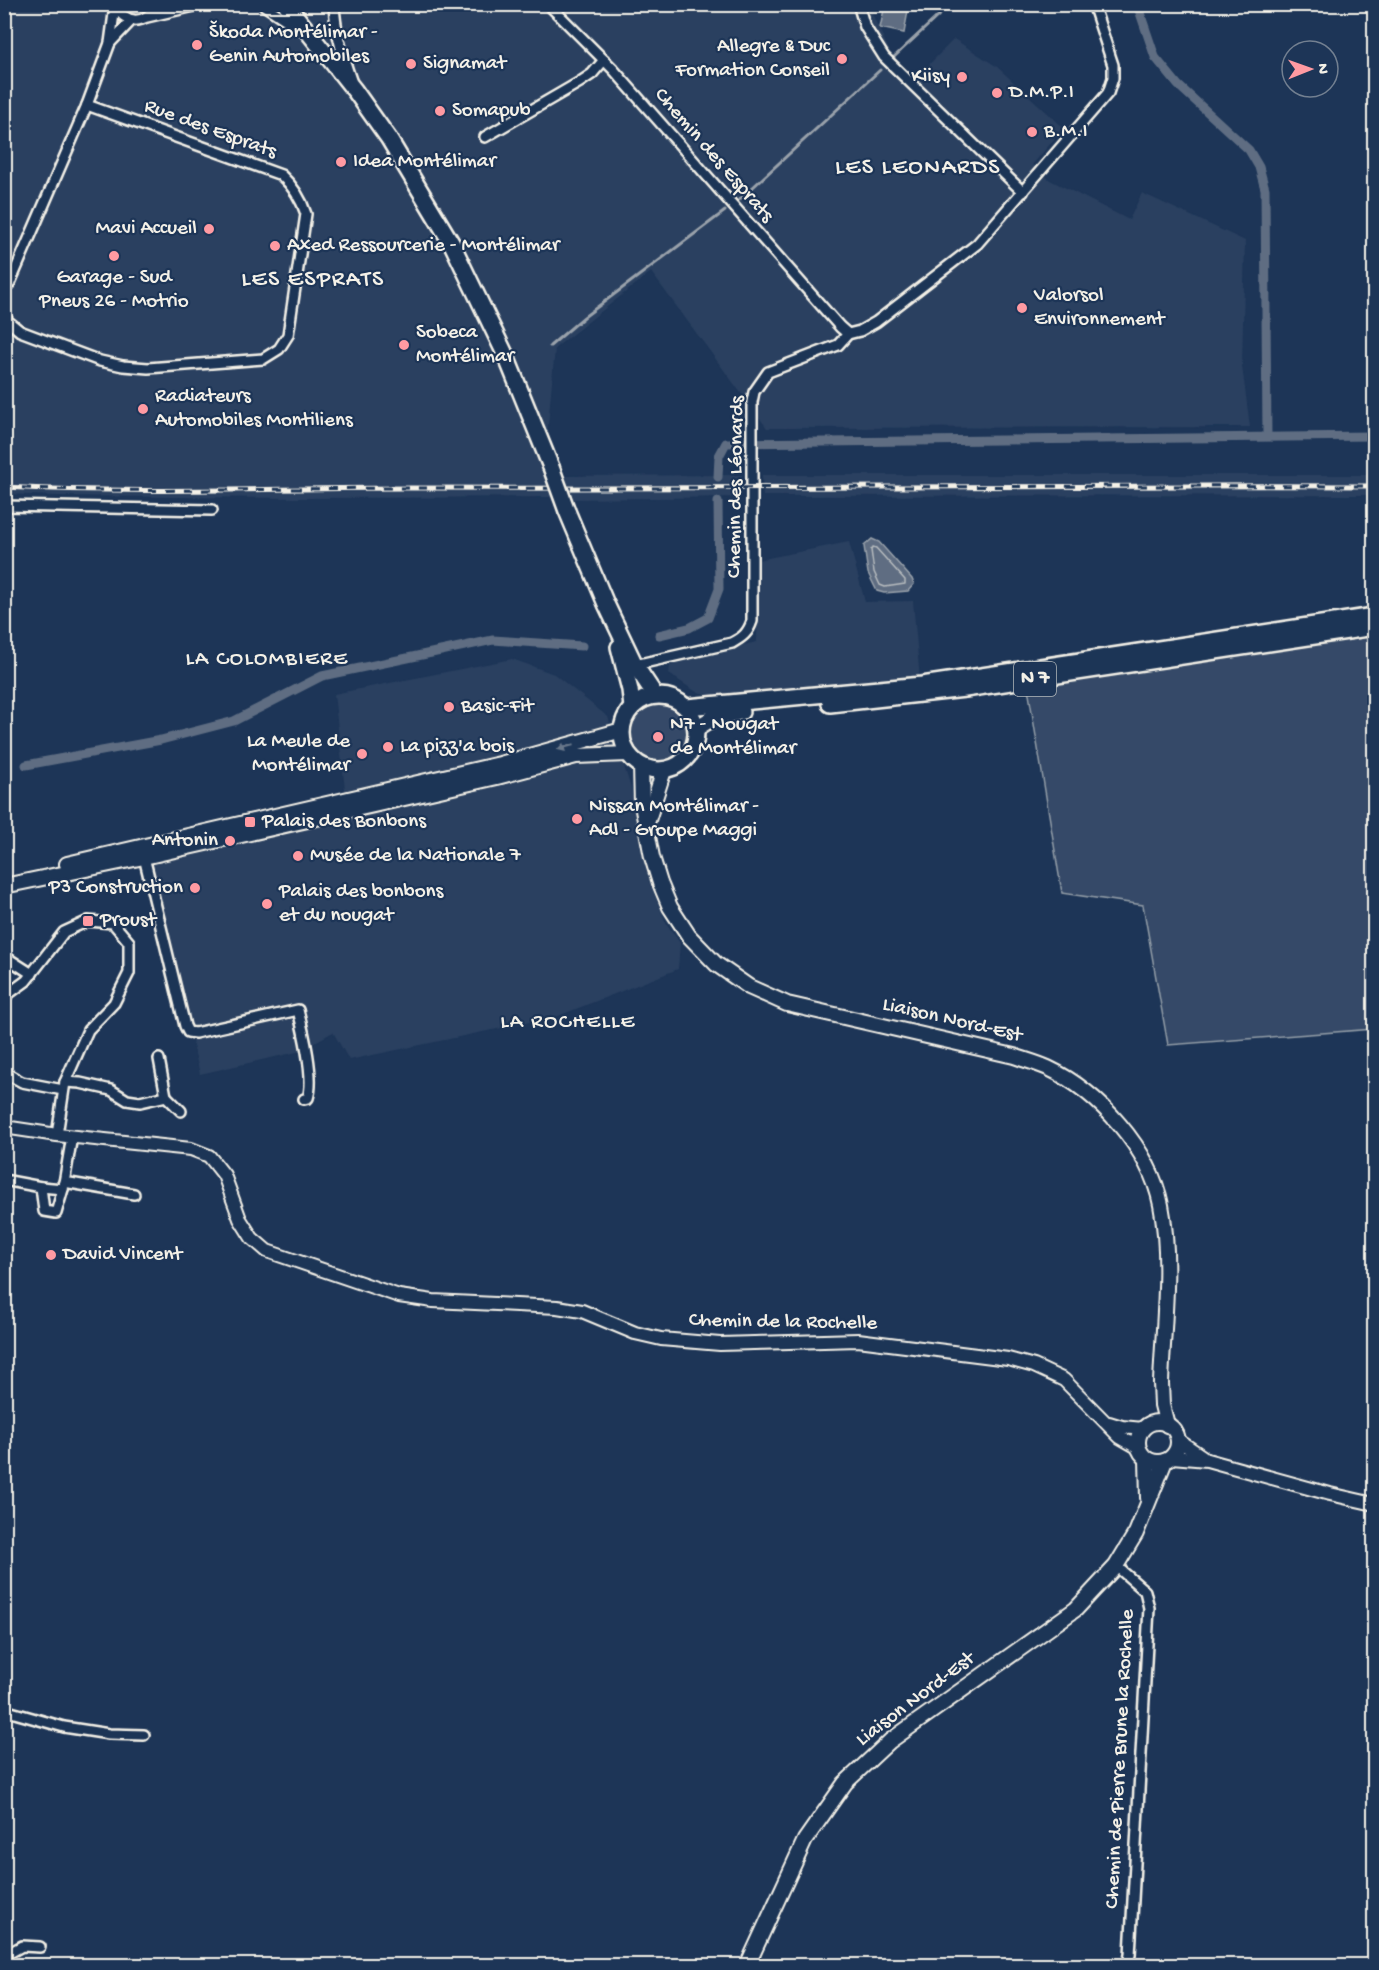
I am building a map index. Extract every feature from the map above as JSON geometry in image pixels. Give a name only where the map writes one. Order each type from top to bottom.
[{"type":"main road","points":[[286,4],[355,91],[389,139],[452,244],[506,356],[606,604],[635,665],[655,695]]},
{"type":"main road","points":[[606,604],[623,661],[632,707]]},
{"type":"main road","name":"N 7","points":[[687,707],[922,685],[1374,616]]},
{"type":"main road","name":"N 7","points":[[697,728],[714,717],[745,711],[869,701],[965,689],[1374,627]]},
{"type":"main road","points":[[655,695],[674,698],[687,707],[697,728],[694,747],[689,756],[682,763],[664,770],[652,770],[641,765],[628,754],[623,743],[622,730],[627,714],[632,707],[646,697],[655,695]]},
{"type":"main road","points":[[4,879],[500,764],[622,730]]},
{"type":"main road","points":[[4,886],[144,857],[486,779],[576,756],[628,754]]},
{"type":"main road","name":"Liaison Nord-Est","points":[[641,765],[642,805],[660,883],[670,907],[689,936],[716,964],[750,987],[787,1004],[1014,1056],[1049,1069],[1092,1096],[1125,1130],[1147,1167],[1161,1203],[1165,1236],[1161,1383],[1162,1406],[1167,1425]]},
{"type":"main road","points":[[646,825],[664,770]]},
{"type":"main road","name":"Liaison Nord-Est","points":[[1146,1426],[1156,1405],[1161,1383]]},
{"type":"main road","points":[[1158,1422],[1167,1425],[1174,1431],[1178,1440],[1177,1449],[1168,1459],[1156,1462],[1143,1454],[1138,1438],[1146,1426],[1158,1422]]},
{"type":"main road","name":"Liaison Nord-Est","points":[[1143,1454],[1148,1500]]},
{"type":"main road","name":"Liaison Nord-Est","points":[[747,1965],[805,1840],[846,1783],[890,1741],[1076,1609],[1116,1566],[1136,1533],[1148,1500],[1168,1459]]},
{"type":"street","points":[[147,17],[155,4]]},
{"type":"street","points":[[115,5],[122,16],[132,20],[203,4]]},
{"type":"street","points":[[262,4],[315,40]]},
{"type":"street","points":[[334,4],[340,50],[355,91]]},
{"type":"street","name":"Chemin des Esprats","points":[[548,4],[604,60],[848,334]]},
{"type":"street","points":[[858,4],[865,27],[884,57],[1023,192]]},
{"type":"street","name":"Chemin des Léonards","points":[[635,665],[732,643],[749,631],[752,621],[754,392],[768,372],[838,345],[848,334],[860,331],[876,322],[977,244],[1023,192],[1108,93],[1113,78],[1113,65],[1093,4]]},
{"type":"street","points":[[4,289],[10,283],[87,105],[110,43],[115,5]]},
{"type":"street","points":[[110,43],[132,20]]},
{"type":"street","points":[[485,137],[586,78],[604,60]]},
{"type":"street","name":"Rue des Esprats","points":[[4,318],[20,331],[100,361],[135,368],[263,359],[279,349],[288,335],[306,214],[302,200],[293,187],[281,175],[87,105]]},
{"type":"street","points":[[4,506],[212,510]]},
{"type":"street","points":[[144,857],[188,1032],[195,1033],[298,1010],[308,1055],[311,1090],[308,1098],[304,1099]]},
{"type":"street","points":[[4,997],[26,981],[64,932],[88,921],[113,923],[129,942],[129,973],[114,1003],[88,1030],[64,1086],[57,1135]]},
{"type":"street","points":[[4,956],[32,974]]},
{"type":"street","points":[[159,1059],[166,1096],[181,1111]]},
{"type":"street","points":[[4,1072],[22,1082],[64,1086],[81,1083],[111,1090],[127,1100],[140,1102],[166,1096]]},
{"type":"street","name":"Chemin de la Rochelle","points":[[4,1127],[191,1149],[209,1156],[224,1175],[240,1219],[252,1238],[267,1251],[399,1296],[433,1301],[557,1306],[582,1311],[635,1333],[661,1339],[720,1344],[858,1340],[1008,1359],[1034,1366],[1064,1380],[1120,1437],[1143,1454]]},
{"type":"street","points":[[41,1186],[44,1211],[56,1213],[72,1136]]},
{"type":"street","points":[[4,1180],[41,1186],[63,1186],[134,1194]]},
{"type":"street","points":[[1105,1421],[1122,1428],[1146,1426]]},
{"type":"street","points":[[1178,1440],[1207,1460]]},
{"type":"street","points":[[1168,1459],[1207,1460],[1374,1504]]},
{"type":"street","name":"Chemin de Pierre Brune la Rochelle","points":[[1116,1566],[1144,1591],[1149,1608],[1130,1955],[1127,1965]]},
{"type":"street","points":[[4,1710],[64,1727],[109,1734],[144,1735]]},
{"type":"street","points":[[4,1956],[22,1946],[39,1947]]},
{"type":"shaded area","points":[[5,5],[870,5],[890,52],[915,79],[954,39],[996,66],[1064,128],[1032,165],[1050,180],[1129,220],[1142,193],[1245,241],[1242,366],[1250,427],[767,428],[651,272],[555,348],[544,470],[555,497],[297,498],[5,494]]},
{"type":"shaded area","points":[[742,475],[741,497],[571,499],[562,476]]},
{"type":"shaded area","points":[[762,475],[1374,475],[1374,495],[763,496]]},
{"type":"shaded area","points":[[849,542],[865,602],[913,601],[920,680],[718,698],[695,691],[669,674],[670,665],[681,659],[757,642],[758,560]]},
{"type":"shaded area","points":[[1374,631],[1374,1029],[1168,1045],[1143,905],[1062,893],[1028,688]]},
{"type":"shaded area","points":[[512,659],[554,674],[608,717],[631,788],[638,834],[649,881],[666,923],[680,943],[678,969],[558,1016],[349,1060],[333,1032],[297,1052],[200,1074],[148,860],[348,815],[334,694]]},
{"type":"shaded area","points":[[659,705],[670,707],[679,713],[685,722],[687,733],[685,744],[679,753],[670,759],[659,761],[648,759],[639,753],[633,744],[631,733],[633,722],[639,713],[648,707]]},
{"type":"water","points":[[885,5],[909,5],[904,33],[880,28]]},
{"type":"water","points":[[872,539],[879,542],[912,579],[914,584],[908,591],[884,593],[877,591],[868,573],[864,546]]},
{"type":"waterway","points":[[894,57],[951,4]]},
{"type":"waterway","points":[[1137,4],[1155,57],[1178,85],[1249,150],[1259,167],[1265,189],[1267,436]]},
{"type":"waterway","points":[[739,200],[880,70]]},
{"type":"waterway","points":[[550,346],[584,317],[725,211]]},
{"type":"waterway","points":[[718,477],[719,456],[726,443],[1374,436]]},
{"type":"waterway","points":[[659,635],[689,628],[708,618],[719,589],[718,502]]},
{"type":"waterway","points":[[26,765],[161,740],[234,721],[322,676],[493,640],[582,646]]},
{"type":"railway","points":[[4,487],[157,490],[1374,486]]},
{"type":"place","name":"Škoda Montélimar - Genin Automobiles","points":[[197,45]]},
{"type":"place","name":"Allegre & Duc Formation Conseil","points":[[842,59]]},
{"type":"place","name":"Signamat","points":[[411,64]]},
{"type":"place","name":"Kiisy","points":[[962,77]]},
{"type":"place","name":"D.M.P.I","points":[[997,93]]},
{"type":"place","name":"Somapub","points":[[440,111]]},
{"type":"place","name":"B.M.I","points":[[1032,132]]},
{"type":"place","name":"Idea Montélimar","points":[[341,162]]},
{"type":"place","name":"Mavi Accueil","points":[[209,229]]},
{"type":"place","name":"Axed Ressourcerie - Montélimar","points":[[275,246]]},
{"type":"place","name":"Garage - Sud Pneus 26 - Motrio","points":[[114,256]]},
{"type":"place","name":"Valorsol Environnement","points":[[1022,308]]},
{"type":"place","name":"Sobeca Montélimar","points":[[404,345]]},
{"type":"place","name":"Radiateurs Automobiles Montiliens","points":[[143,409]]},
{"type":"place","name":"Basic-Fit","points":[[449,707]]},
{"type":"place","name":"N7 - Nougat de Montélimar","points":[[658,737]]},
{"type":"place","name":"La pizz'a bois","points":[[388,747]]},
{"type":"place","name":"La Meule de Montélimar","points":[[362,754]]},
{"type":"place","name":"Nissan Montélimar - Adl - Groupe Maggi","points":[[577,819]]},
{"type":"place","name":"Palais des Bonbons","points":[[250,822]]},
{"type":"place","name":"Antonin","points":[[230,841]]},
{"type":"place","name":"Musée de la Nationale 7","points":[[298,856]]},
{"type":"place","name":"P3 Construction","points":[[195,888]]},
{"type":"place","name":"Palais des bonbons et du nougat","points":[[267,904]]},
{"type":"place","name":"Proust","points":[[88,921]]},
{"type":"place","name":"David Vincent","points":[[51,1255]]},
{"type":"district","name":"LES LEONARDS","points":[[918,168]]},
{"type":"district","name":"LES ESPRATS","points":[[313,280]]},
{"type":"district","name":"LA COLOMBIERE","points":[[267,660]]},
{"type":"district","name":"LA ROCHELLE","points":[[568,1023]]}]
